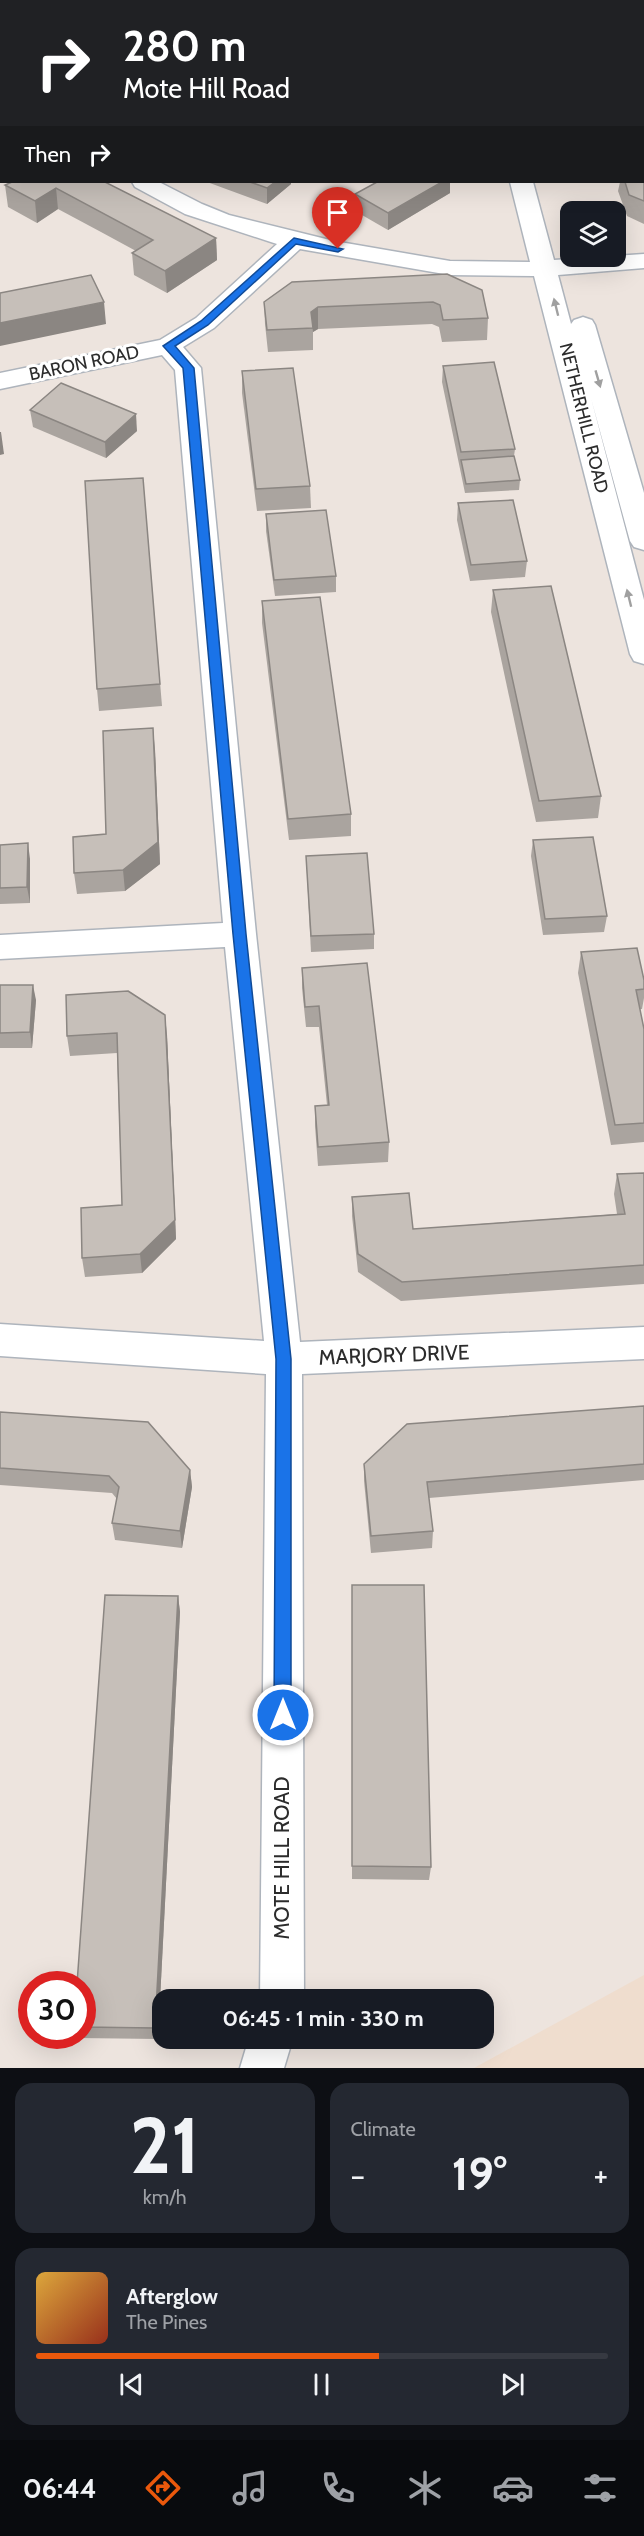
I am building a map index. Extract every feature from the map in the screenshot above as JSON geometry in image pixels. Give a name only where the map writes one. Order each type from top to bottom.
[{"type":"street","points":[[145,183],[224,220],[294,241],[425,266],[480,270],[644,261]]},
{"type":"street","name":"NETHERHILL ROAD","points":[[522,183],[556,266],[644,541]]},
{"type":"street","name":"NETHERHILL ROAD","points":[[542,183],[556,266],[644,654]]},
{"type":"street","points":[[168,346],[205,323],[294,241]]},
{"type":"street","name":"BARON ROAD","points":[[0,381],[168,346]]},
{"type":"street","name":"MOTE HILL ROAD","points":[[168,346],[188,368],[240,934],[284,1359],[282,1989]]},
{"type":"street","points":[[0,947],[240,934]]},
{"type":"street","name":"MARJORY DRIVE","points":[[0,1340],[284,1359],[644,1344]]},
{"type":"street","points":[[262,2068],[268,2049]]},
{"type":"shaded area","points":[[644,1975],[644,2068],[474,2068]]},
{"type":"building","points":[[10,183],[107,183],[216,238],[165,271],[132,253],[153,240],[56,188],[35,201],[5,185]]},
{"type":"building","points":[[253,183],[274,183],[267,188]]},
{"type":"building","points":[[375,183],[440,183],[388,213],[355,194]]},
{"type":"building","points":[[625,183],[644,183],[644,201],[629,195]]},
{"type":"building","points":[[447,274],[482,290],[488,318],[443,320],[440,305],[433,302],[318,307],[311,312],[313,328],[267,330],[264,302],[292,282]]},
{"type":"building","points":[[91,275],[104,302],[0,323],[0,293]]},
{"type":"building","points":[[494,362],[515,449],[461,452],[443,366]]},
{"type":"building","points":[[293,368],[310,486],[256,489],[242,371]]},
{"type":"building","points":[[61,383],[136,414],[105,442],[30,410]]},
{"type":"building","points":[[514,456],[520,480],[466,484],[461,460]]},
{"type":"building","points":[[143,478],[160,684],[97,689],[85,481]]},
{"type":"building","points":[[513,500],[527,561],[471,565],[458,503]]},
{"type":"building","points":[[326,510],[336,576],[274,580],[266,514]]},
{"type":"building","points":[[551,586],[601,796],[539,801],[493,590]]},
{"type":"building","points":[[320,597],[351,814],[288,819],[262,601]]},
{"type":"building","points":[[153,728],[158,842],[123,870],[74,873],[73,837],[106,834],[103,731]]},
{"type":"building","points":[[593,837],[607,916],[545,919],[533,840]]},
{"type":"building","points":[[28,843],[27,887],[0,888],[0,845]]},
{"type":"building","points":[[367,853],[374,934],[311,936],[306,856]]},
{"type":"building","points":[[637,948],[644,980],[644,989],[636,990],[644,1029],[644,1123],[615,1125],[581,952]]},
{"type":"building","points":[[367,963],[389,1142],[318,1147],[315,1106],[329,1105],[319,1006],[305,1007],[302,968]]},
{"type":"building","points":[[0,985],[33,985],[30,1032],[0,1033]]},
{"type":"building","points":[[128,991],[165,1015],[175,1220],[140,1254],[82,1258],[81,1208],[122,1205],[117,1033],[67,1036],[66,995]]},
{"type":"building","points":[[644,1173],[644,1265],[402,1282],[358,1254],[352,1197],[409,1193],[413,1229],[625,1214],[617,1174]]},
{"type":"building","points":[[644,1406],[644,1464],[427,1482],[433,1531],[371,1536],[364,1464],[407,1424]]},
{"type":"building","points":[[0,1412],[148,1422],[190,1470],[180,1531],[112,1523],[119,1487],[109,1476],[0,1468]]},
{"type":"building","points":[[352,1585],[424,1585],[431,1867],[352,1866]]},
{"type":"building","points":[[105,1595],[178,1596],[157,1989],[152,1989],[152,2028],[96,2027],[96,1971],[78,1971]]},
{"type":"route","points":[[283,1715],[284,1359],[240,934],[188,368],[168,346],[205,323],[294,241],[338,249]]}]
